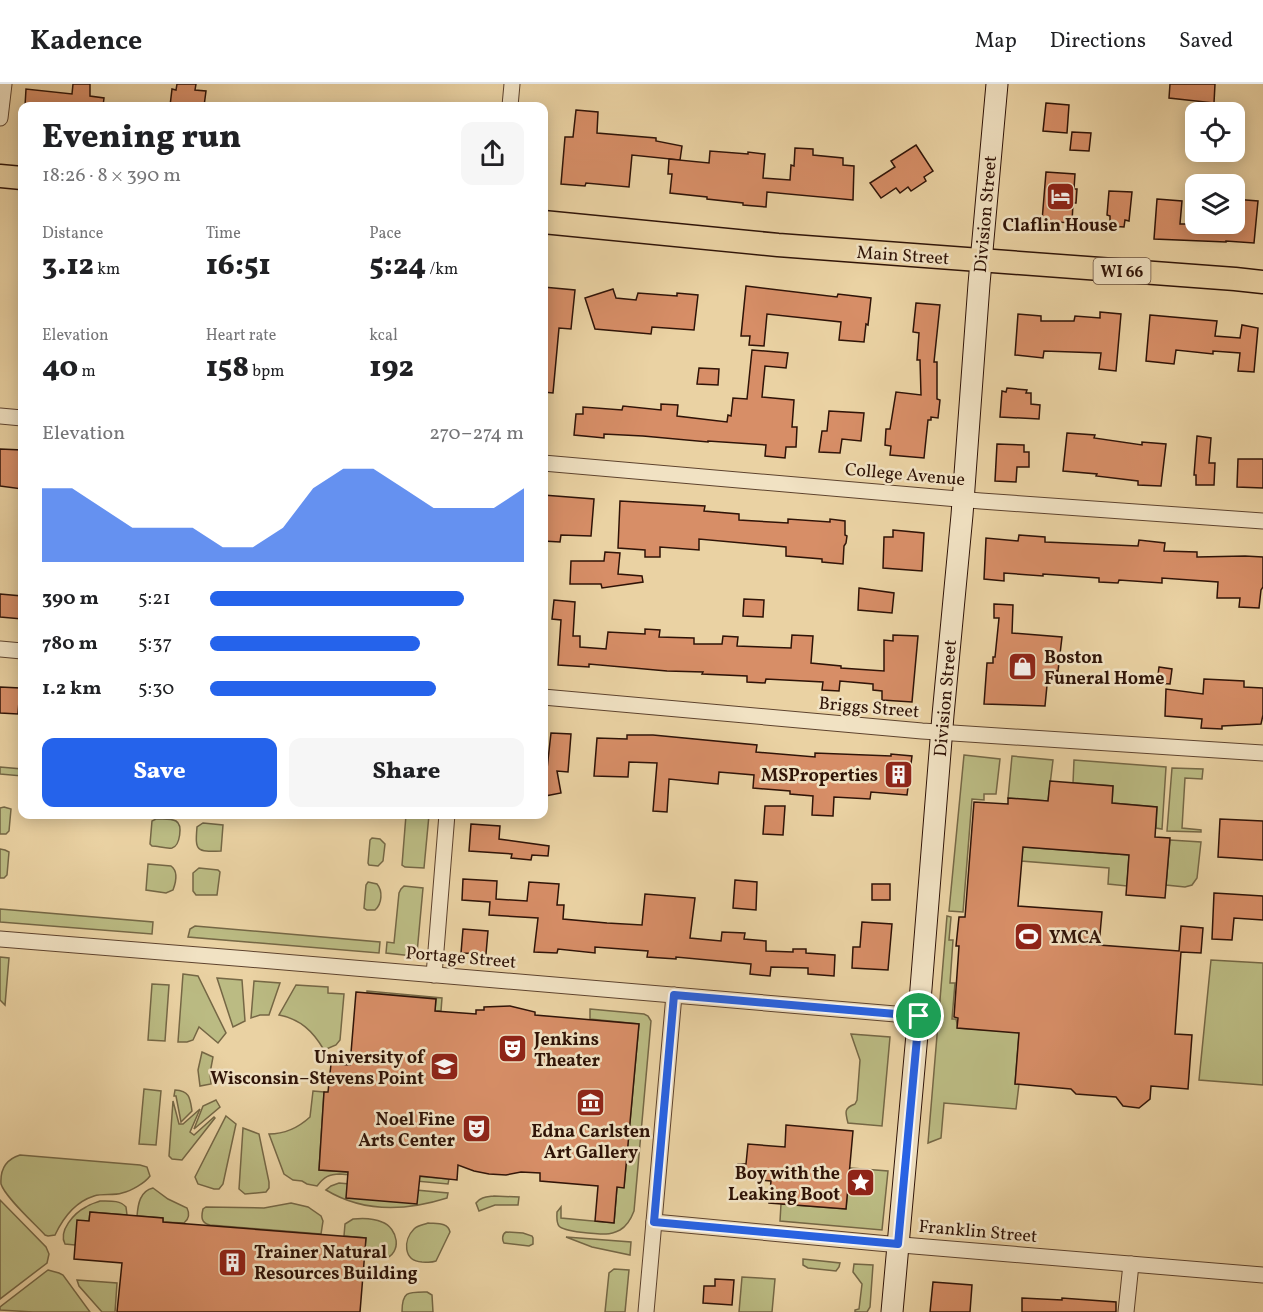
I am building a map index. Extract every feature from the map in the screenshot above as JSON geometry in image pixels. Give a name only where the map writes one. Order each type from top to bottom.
[{"type":"main road","name":"Division Street","points":[[892,1312],[997,84]]},
{"type":"main road","points":[[0,176],[18,178]]},
{"type":"main road","name":"Main Street","points":[[548,222],[778,245],[1263,282]]},
{"type":"street","points":[[0,118],[3,84]]},
{"type":"street","points":[[510,102],[512,84]]},
{"type":"street","points":[[0,416],[18,418]]},
{"type":"street","name":"College Avenue","points":[[548,463],[963,499],[1263,521]]},
{"type":"street","points":[[0,649],[18,651]]},
{"type":"street","name":"Briggs Street","points":[[548,697],[941,733],[1263,753]]},
{"type":"street","points":[[434,975],[447,819]]},
{"type":"street","name":"Portage Street","points":[[0,939],[919,1016]]},
{"type":"street","points":[[646,1312],[674,995]]},
{"type":"street","name":"Franklin Street","points":[[654,1222],[1263,1275]]},
{"type":"street","points":[[1126,1312],[1131,1264]]},
{"type":"green space","points":[[964,755],[1000,759],[996,794],[984,794],[984,800],[972,799],[963,912],[949,911]]},
{"type":"green space","points":[[1012,756],[1053,760],[1048,801],[1008,798]]},
{"type":"green space","points":[[1074,760],[1166,767],[1162,829],[1156,828],[1157,807],[1112,803],[1113,786],[1073,783]]},
{"type":"green space","points":[[0,767],[18,769],[18,776],[0,774]]},
{"type":"green space","points":[[1172,768],[1203,769],[1202,779],[1185,778],[1182,828],[1201,830],[1201,832],[1167,831]]},
{"type":"green space","points":[[0,808],[11,809],[9,831],[6,834],[0,834]]},
{"type":"green space","points":[[171,819],[178,823],[180,835],[177,844],[172,848],[150,844],[152,821]]},
{"type":"green space","points":[[406,819],[429,819],[424,868],[402,865]]},
{"type":"green space","points":[[203,823],[223,825],[221,851],[202,850],[197,845],[197,827]]},
{"type":"green space","points":[[372,838],[380,839],[385,844],[383,861],[378,866],[368,863]]},
{"type":"green space","points":[[1170,840],[1201,842],[1197,878],[1192,885],[1185,887],[1166,885]]},
{"type":"green space","points":[[1023,847],[1129,855],[1127,886],[1108,884],[1109,868],[1021,861]]},
{"type":"green space","points":[[0,849],[9,852],[7,875],[4,878],[0,878]]},
{"type":"green space","points":[[148,864],[173,868],[176,877],[173,890],[166,893],[146,890]]},
{"type":"green space","points":[[199,868],[220,872],[217,895],[196,895],[193,891],[193,873]]},
{"type":"green space","points":[[368,882],[377,884],[381,894],[375,910],[364,908]]},
{"type":"green space","points":[[404,886],[423,888],[417,953],[413,956],[386,953],[387,942],[394,943],[399,893]]},
{"type":"green space","points":[[0,909],[153,922],[152,934],[0,922]]},
{"type":"green space","points":[[947,916],[951,917],[949,940],[953,940],[950,983],[955,983],[952,1019],[956,1019],[958,1028],[1017,1032],[1019,1034],[1015,1084],[1019,1084],[1016,1109],[944,1103],[941,1138],[928,1143]]},
{"type":"green space","points":[[195,926],[380,942],[379,953],[188,937],[190,929]]},
{"type":"green space","points":[[0,957],[9,958],[5,1005],[0,1000]]},
{"type":"green space","points":[[1211,960],[1263,963],[1263,1085],[1199,1080]]},
{"type":"green space","points":[[183,974],[198,976],[226,1033],[218,1043],[199,1027],[193,1040],[178,1042]]},
{"type":"green space","points":[[217,978],[242,980],[245,1021],[233,1027]]},
{"type":"green space","points":[[254,981],[280,983],[269,1015],[251,1018]]},
{"type":"green space","points":[[152,984],[169,985],[165,1041],[148,1040]]},
{"type":"green space","points":[[296,985],[328,987],[328,993],[344,994],[340,1040],[336,1045],[324,1050],[305,1027],[293,1019],[279,1015]]},
{"type":"green space","points":[[367,991],[442,998],[441,1011],[435,1011],[436,999],[367,993]]},
{"type":"green space","points":[[590,1009],[644,1014],[651,1021],[634,1211],[625,1226],[608,1234],[567,1230],[557,1223],[557,1212],[561,1207],[561,1218],[614,1223],[617,1187],[624,1187],[639,1024],[590,1019]]},
{"type":"green space","points":[[851,1034],[890,1037],[882,1126],[848,1123],[846,1111],[857,1100],[860,1060]]},
{"type":"green space","points":[[202,1052],[213,1057],[210,1073],[211,1084],[200,1086],[198,1070]]},
{"type":"green space","points":[[144,1089],[161,1091],[156,1145],[139,1144]]},
{"type":"green space","points":[[175,1090],[184,1092],[191,1102],[192,1111],[181,1122],[176,1096],[174,1096]]},
{"type":"green space","points":[[313,1091],[324,1092],[319,1170],[347,1172],[348,1170],[449,1179],[448,1184],[340,1174],[327,1177],[317,1186],[293,1180],[284,1174],[269,1134],[291,1130],[310,1117]]},
{"type":"green space","points":[[216,1100],[220,1107],[194,1129],[203,1106]]},
{"type":"green space","points":[[173,1101],[179,1124],[183,1124],[200,1109],[190,1132],[194,1135],[215,1118],[182,1160],[172,1159],[169,1156]]},
{"type":"green space","points":[[226,1116],[236,1124],[223,1184],[219,1189],[214,1189],[198,1184],[195,1177]]},
{"type":"green space","points":[[243,1128],[259,1134],[269,1182],[266,1192],[245,1194],[239,1189]]},
{"type":"green space","points":[[20,1155],[140,1165],[147,1167],[150,1176],[126,1192],[97,1195],[81,1202],[66,1217],[55,1235],[48,1236],[14,1203],[1,1184],[5,1165]]},
{"type":"green space","points":[[850,1168],[888,1171],[882,1230],[780,1221],[781,1204],[846,1209]]},
{"type":"green space","points":[[339,1183],[448,1193],[447,1198],[416,1205],[370,1206],[355,1203],[326,1190]]},
{"type":"green space","points":[[153,1188],[168,1199],[187,1208],[189,1214],[184,1223],[163,1222],[163,1218],[137,1216],[142,1195]]},
{"type":"green space","points":[[494,1196],[519,1197],[518,1205],[495,1205],[479,1211],[476,1203],[478,1201]]},
{"type":"green space","points":[[0,1200],[46,1247],[49,1254],[47,1263],[0,1299]]},
{"type":"green space","points":[[100,1201],[121,1203],[126,1207],[127,1215],[90,1212],[89,1221],[75,1245],[65,1244],[63,1239],[65,1228],[72,1218],[81,1210]]},
{"type":"green space","points":[[291,1203],[308,1207],[321,1216],[323,1221],[321,1234],[210,1225],[203,1221],[202,1217],[203,1209],[206,1207],[264,1208]]},
{"type":"green space","points":[[364,1218],[379,1221],[392,1229],[396,1240],[394,1252],[384,1259],[364,1256],[366,1238],[344,1236],[345,1224],[353,1219]]},
{"type":"green space","points":[[428,1223],[444,1225],[450,1232],[436,1261],[416,1261],[408,1254],[408,1239],[416,1228]]},
{"type":"green space","points":[[506,1232],[532,1236],[533,1244],[529,1246],[504,1243],[503,1237]]},
{"type":"green space","points":[[566,1237],[631,1242],[630,1255],[592,1247]]},
{"type":"green space","points":[[803,1259],[840,1263],[836,1271],[808,1268],[803,1265]]},
{"type":"green space","points":[[854,1264],[873,1265],[870,1307],[867,1312],[855,1312],[859,1309],[862,1284],[853,1272]]},
{"type":"green space","points":[[614,1269],[629,1270],[625,1312],[605,1312],[609,1273]]},
{"type":"green space","points":[[48,1270],[63,1275],[90,1312],[0,1310],[0,1307]]},
{"type":"green space","points":[[742,1277],[775,1279],[772,1312],[739,1312]]},
{"type":"green space","points":[[77,1280],[117,1283],[115,1312],[102,1312],[79,1286]]},
{"type":"green space","points":[[427,1292],[432,1295],[433,1312],[402,1312],[403,1300],[407,1294]]},
{"type":"building","points":[[73,84],[90,84],[90,96],[104,98],[104,102],[25,102],[26,89],[72,94]]},
{"type":"building","points":[[177,84],[196,84],[195,90],[206,91],[205,102],[170,102],[172,89],[176,90]]},
{"type":"building","points":[[1170,84],[1215,84],[1214,102],[1169,98]]},
{"type":"building","points":[[1046,103],[1069,105],[1067,133],[1043,131]]},
{"type":"building","points":[[576,110],[598,112],[597,133],[656,138],[656,141],[682,146],[680,160],[632,155],[629,187],[586,183],[585,186],[561,184],[565,137],[573,137]]},
{"type":"building","points":[[1072,132],[1091,133],[1089,151],[1070,150]]},
{"type":"building","points":[[916,145],[933,171],[924,177],[926,181],[911,191],[908,187],[900,193],[896,188],[881,198],[870,183],[895,167],[891,161]]},
{"type":"building","points":[[795,148],[813,149],[813,155],[843,158],[843,165],[854,166],[853,200],[767,192],[766,207],[670,193],[672,174],[668,174],[669,159],[709,163],[710,151],[765,154],[763,178],[790,180]]},
{"type":"building","name":"Claflin House","points":[[1046,172],[1075,174],[1074,189],[1077,189],[1076,203],[1073,203],[1072,223],[1042,221]]},
{"type":"building","points":[[1109,191],[1132,192],[1129,221],[1125,220],[1124,227],[1110,226],[1110,216],[1107,215]]},
{"type":"building","points":[[1157,199],[1182,201],[1180,224],[1185,224],[1185,234],[1245,234],[1245,200],[1258,201],[1254,243],[1154,239]]},
{"type":"building","points":[[746,286],[837,297],[838,294],[871,298],[864,342],[839,340],[841,322],[767,314],[764,346],[749,345],[750,336],[741,336]]},
{"type":"building","points":[[548,287],[575,290],[571,329],[559,328],[553,393],[548,392]]},
{"type":"building","points":[[613,289],[616,298],[636,300],[638,293],[698,295],[694,330],[652,327],[651,334],[595,329],[585,298]]},
{"type":"building","points":[[916,303],[940,305],[934,362],[937,362],[937,399],[940,400],[938,418],[931,417],[931,420],[928,420],[924,458],[890,455],[891,446],[885,445],[886,429],[890,429],[896,392],[921,395],[920,360],[917,360],[919,333],[913,332]]},
{"type":"building","points":[[1100,312],[1121,314],[1116,371],[1099,369],[1101,353],[1044,351],[1043,358],[1015,355],[1018,314],[1041,316],[1041,321],[1074,321],[1075,316],[1100,318]]},
{"type":"building","points":[[1150,315],[1217,321],[1215,336],[1240,338],[1242,325],[1258,328],[1254,372],[1238,371],[1240,353],[1213,351],[1213,354],[1176,350],[1174,364],[1146,361]]},
{"type":"building","points":[[752,350],[788,353],[786,368],[765,366],[762,397],[794,400],[792,427],[797,427],[796,447],[786,447],[785,458],[765,456],[766,445],[643,436],[604,434],[604,438],[574,435],[576,414],[583,414],[583,407],[622,410],[623,406],[661,410],[661,404],[678,405],[677,416],[727,422],[728,415],[731,416],[733,398],[747,399]]},
{"type":"building","points":[[699,368],[719,369],[718,385],[697,384]]},
{"type":"building","points":[[1007,388],[1027,390],[1026,393],[1031,393],[1031,404],[1040,405],[1039,419],[1000,417],[1002,391],[1006,392]]},
{"type":"building","points":[[829,411],[864,413],[861,441],[842,439],[840,453],[819,452],[822,431],[827,431]]},
{"type":"building","points":[[1067,433],[1095,435],[1094,438],[1142,445],[1142,442],[1166,444],[1161,486],[1138,485],[1138,481],[1063,471]]},
{"type":"building","points":[[1197,436],[1211,438],[1209,463],[1215,463],[1214,485],[1196,485],[1196,475],[1194,475]]},
{"type":"building","points":[[997,444],[1024,445],[1024,452],[1029,452],[1029,467],[1017,467],[1016,482],[995,481]]},
{"type":"building","points":[[0,449],[18,450],[18,488],[0,486]]},
{"type":"building","points":[[1238,459],[1263,459],[1263,488],[1237,487]]},
{"type":"building","points":[[548,495],[594,499],[591,536],[561,535],[560,542],[548,541]]},
{"type":"building","points":[[620,501],[705,506],[704,511],[739,514],[739,520],[788,523],[788,519],[845,521],[845,535],[847,536],[843,564],[822,562],[822,559],[786,556],[786,547],[699,539],[699,550],[660,547],[660,557],[645,557],[645,550],[618,548]]},
{"type":"building","points":[[893,530],[924,533],[922,571],[883,568],[884,537],[893,537]]},
{"type":"building","points":[[1019,535],[1045,537],[1045,542],[1138,546],[1139,540],[1165,543],[1164,551],[1197,552],[1197,557],[1263,557],[1263,587],[1259,608],[1239,607],[1240,598],[1217,598],[1218,582],[1162,578],[1162,583],[1119,580],[1118,583],[1099,582],[1099,578],[1004,573],[1004,581],[984,579],[986,538],[1018,541]]},
{"type":"building","points":[[605,552],[620,553],[618,574],[642,576],[643,582],[602,588],[601,584],[570,584],[571,561],[604,561]]},
{"type":"building","points":[[859,588],[894,593],[892,613],[858,610]]},
{"type":"building","points":[[0,594],[18,596],[18,619],[0,617]]},
{"type":"building","points":[[744,599],[764,600],[763,617],[743,616]]},
{"type":"building","points":[[554,600],[575,602],[573,636],[580,636],[580,647],[606,649],[608,632],[645,634],[645,629],[660,630],[659,637],[694,638],[694,644],[722,644],[723,636],[738,637],[737,646],[791,648],[792,635],[813,636],[811,663],[884,671],[884,640],[893,641],[893,635],[918,636],[912,702],[882,700],[882,691],[873,690],[873,684],[840,681],[839,691],[822,690],[823,682],[766,679],[765,683],[747,682],[747,676],[702,674],[703,672],[589,664],[589,667],[558,665],[561,620],[552,619]]},
{"type":"building","name":"Boston Funeral Home","points":[[994,604],[1013,605],[1012,633],[1062,637],[1058,671],[1053,670],[1052,675],[1048,675],[1045,706],[984,704],[987,663],[993,663],[993,657],[995,657],[999,618],[994,618]]},
{"type":"building","points":[[1159,667],[1172,669],[1170,684],[1157,683]]},
{"type":"building","points":[[1204,679],[1244,681],[1244,687],[1263,688],[1261,724],[1222,726],[1222,729],[1201,728],[1202,719],[1165,716],[1166,689],[1203,694]]},
{"type":"building","points":[[0,687],[18,688],[18,714],[0,713]]},
{"type":"building","points":[[551,733],[571,734],[568,772],[557,771],[561,793],[548,795]]},
{"type":"building","points":[[627,735],[653,735],[757,745],[756,752],[815,757],[815,753],[912,756],[907,795],[871,792],[870,799],[834,797],[833,816],[812,815],[813,796],[790,794],[790,791],[753,788],[754,775],[719,772],[718,784],[669,779],[667,812],[653,811],[657,763],[629,762],[628,777],[594,776],[597,738],[627,739]]},
{"type":"building","name":"YMCA","points":[[1050,781],[1113,786],[1112,803],[1157,807],[1155,837],[1170,838],[1165,898],[1126,895],[1129,855],[1023,847],[1018,906],[1102,912],[1099,945],[1179,951],[1181,926],[1203,928],[1201,953],[1181,952],[1175,1034],[1192,1035],[1188,1089],[1151,1086],[1150,1099],[1139,1108],[1123,1106],[1116,1097],[1076,1094],[1071,1089],[1015,1084],[1019,1033],[957,1028],[958,1018],[954,1017],[959,946],[956,946],[959,917],[965,917],[974,802],[1008,804],[1008,798],[1048,801]]},
{"type":"building","points":[[765,806],[785,806],[783,835],[763,834]]},
{"type":"building","points":[[1220,819],[1263,821],[1263,860],[1218,857]]},
{"type":"building","points":[[471,824],[500,826],[499,839],[549,846],[548,856],[532,855],[531,860],[511,858],[512,854],[469,851]]},
{"type":"building","points":[[463,879],[497,881],[496,899],[527,901],[529,882],[559,884],[557,905],[564,905],[563,919],[607,923],[642,925],[645,894],[695,898],[690,938],[721,941],[722,932],[745,933],[744,939],[766,941],[766,951],[793,952],[793,949],[806,949],[806,953],[835,955],[834,976],[808,974],[808,968],[771,967],[770,976],[750,974],[751,964],[676,957],[676,959],[647,957],[648,951],[595,947],[595,953],[558,949],[557,953],[534,952],[538,918],[489,915],[490,902],[462,900]]},
{"type":"building","points":[[735,880],[757,882],[756,910],[733,908]]},
{"type":"building","points":[[872,884],[890,884],[890,900],[872,900]]},
{"type":"building","points":[[1214,893],[1263,896],[1263,920],[1234,918],[1232,940],[1212,939]]},
{"type":"building","points":[[862,922],[892,924],[888,970],[852,968],[853,947],[860,947]]},
{"type":"building","points":[[463,929],[488,931],[486,954],[461,953]]},
{"type":"building","name":"Noel Fine Arts Center","points":[[356,992],[436,999],[435,1011],[476,1014],[476,1010],[484,1010],[484,1007],[510,1006],[535,1012],[535,1015],[639,1024],[624,1188],[617,1187],[614,1223],[595,1221],[598,1186],[540,1181],[540,1173],[489,1174],[458,1165],[457,1180],[420,1176],[417,1204],[346,1198],[348,1172],[319,1170],[324,1092],[328,1092],[331,1064],[350,1065]]},
{"type":"building","points":[[786,1125],[853,1131],[846,1209],[769,1203],[771,1181],[737,1178],[738,1164],[746,1164],[748,1144],[785,1147]]},
{"type":"building","name":"Trainer Natural Resources Building","points":[[90,1212],[163,1218],[163,1222],[366,1238],[360,1312],[117,1312],[122,1263],[74,1259],[77,1220],[89,1221]]},
{"type":"building","points":[[715,1279],[734,1280],[732,1305],[703,1303],[704,1286],[715,1286]]},
{"type":"building","points":[[933,1282],[972,1285],[970,1312],[930,1312]]},
{"type":"building","points":[[1022,1298],[1116,1302],[1116,1312],[1022,1312]]},
{"type":"place","name":"Claflin House","points":[[1060,196]]},
{"type":"place","name":"Boston Funeral Home","points":[[1023,667]]},
{"type":"place","name":"MSProperties","points":[[899,775]]},
{"type":"place","name":"YMCA","points":[[1028,937]]},
{"type":"place","name":"Jenkins Theater","points":[[513,1049]]},
{"type":"place","name":"University of Wisconsin–Stevens Point","points":[[445,1067]]},
{"type":"place","name":"Edna Carlsten Art Gallery","points":[[591,1102]]},
{"type":"place","name":"Noel Fine Arts Center","points":[[476,1129]]},
{"type":"place","name":"Boy with the Leaking Boot","points":[[861,1183]]},
{"type":"place","name":"Trainer Natural Resources Building","points":[[233,1262]]},
{"type":"route","points":[[674,995],[919,1016],[898,1244],[654,1222],[674,995]]}]
